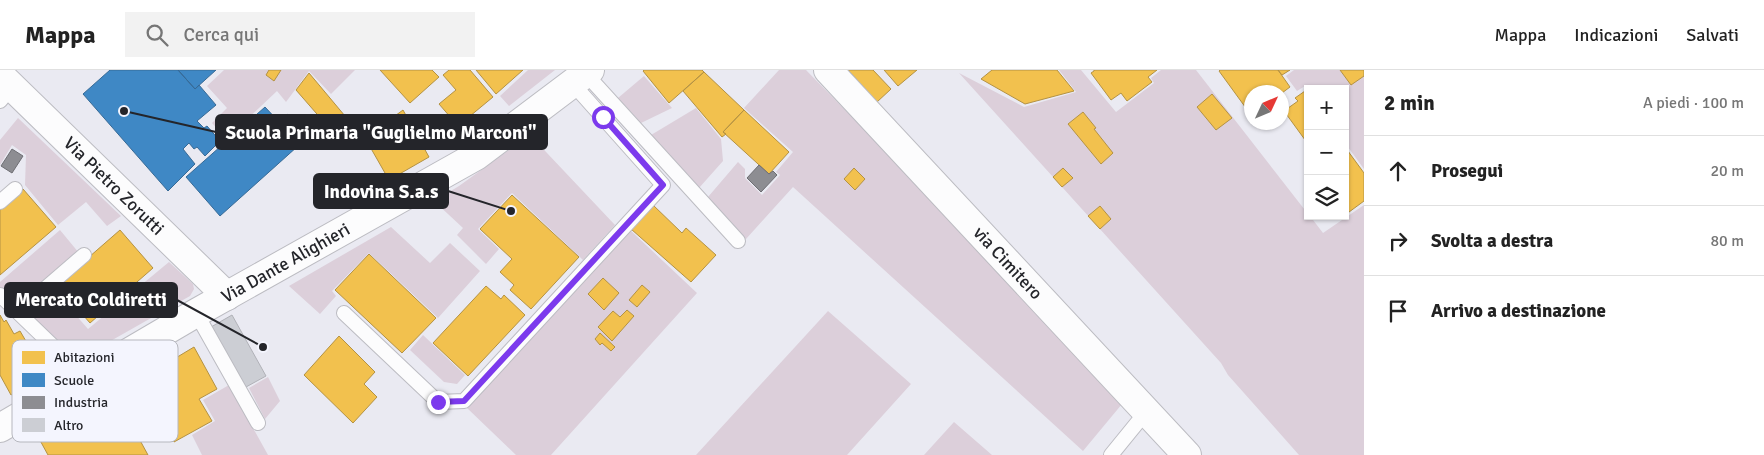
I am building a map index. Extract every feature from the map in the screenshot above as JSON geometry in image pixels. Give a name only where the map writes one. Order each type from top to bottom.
[{"type":"street","name":"via Cimitero","points":[[828,70],[1187,455]]},
{"type":"street","name":"Via Dante Alighieri","points":[[150,340],[476,156],[583,76]]},
{"type":"street","name":"Via Pietro Zorutti","points":[[4,88],[227,296]]},
{"type":"street","name":"Via Dante Alighieri","points":[[0,428],[12,421]]},
{"type":"lane","points":[[583,76],[738,241]]},
{"type":"lane","points":[[344,313],[438,402],[464,401],[663,185],[583,76]]},
{"type":"lane","points":[[0,202],[15,188]]},
{"type":"lane","points":[[18,312],[84,255]]},
{"type":"lane","points":[[0,295],[47,340]]},
{"type":"lane","points":[[196,313],[258,423]]},
{"type":"lane","points":[[1111,455],[1146,412]]},
{"type":"shaded area","points":[[224,70],[355,70],[331,94],[309,71],[286,102],[277,91],[226,139],[212,123],[227,108],[207,86]]},
{"type":"shaded area","points":[[528,70],[555,70],[509,106],[500,96]]},
{"type":"shaded area","points":[[779,70],[806,70],[932,199],[1122,404],[1083,451],[793,187],[746,239],[708,197],[738,162],[745,169],[745,178],[762,195],[780,175],[776,172],[793,152],[744,108]]},
{"type":"shaded area","points":[[1059,70],[1081,70],[1116,112],[1154,83],[1151,78],[1161,70],[1196,70],[1304,209],[1304,220],[1313,220],[1323,233],[1342,220],[1349,220],[1349,215],[1364,205],[1364,455],[1299,455],[1228,375],[1221,363],[959,73],[1024,107],[1076,92]]},
{"type":"shaded area","points":[[1294,70],[1364,70],[1364,169],[1349,148],[1349,85],[1304,85],[1297,91],[1286,76]]},
{"type":"shaded area","points":[[644,76],[672,108],[641,123],[618,98]]},
{"type":"shaded area","points":[[696,108],[721,139],[723,161],[699,188],[651,135]]},
{"type":"shaded area","points":[[18,118],[121,216],[107,226],[86,202],[58,225],[25,185],[26,155],[12,145],[0,165],[0,140]]},
{"type":"shaded area","points":[[530,135],[615,225],[583,260],[512,193],[478,229],[499,249],[486,264],[457,235],[463,228],[434,201],[459,186]]},
{"type":"shaded area","points":[[391,227],[430,263],[450,243],[480,271],[438,318],[369,253],[332,291],[336,296],[320,314],[289,286]]},
{"type":"shaded area","points":[[60,230],[79,253],[18,305],[0,287],[0,282]]},
{"type":"shaded area","points":[[630,230],[697,293],[551,455],[516,455],[467,408]]},
{"type":"shaded area","points":[[169,262],[193,284],[194,289],[190,296],[112,340],[56,340],[27,313],[54,290],[88,329]]},
{"type":"shaded area","points":[[828,311],[911,384],[847,455],[696,455]]},
{"type":"shaded area","points":[[423,335],[465,375],[457,384],[444,382],[410,350]]},
{"type":"shaded area","points":[[268,377],[280,401],[265,419],[249,388]]},
{"type":"shaded area","points":[[229,385],[268,455],[202,455],[192,435],[215,421],[203,400]]},
{"type":"shaded area","points":[[954,422],[992,455],[924,455]]},
{"type":"building: Abitazioni","points":[[269,70],[281,70],[274,81],[266,75]]},
{"type":"building: Abitazioni","points":[[380,70],[432,70],[439,77],[410,103]]},
{"type":"building: Abitazioni","points":[[449,70],[470,70],[493,97],[458,126],[439,104],[456,90],[443,75]]},
{"type":"building: Abitazioni","points":[[476,70],[523,70],[496,94]]},
{"type":"building: Abitazioni","points":[[644,70],[702,70],[704,72],[669,103]]},
{"type":"building: Abitazioni","points":[[848,70],[873,70],[891,89],[877,102]]},
{"type":"building: Abitazioni","points":[[884,70],[917,70],[898,86]]},
{"type":"building: Abitazioni","points":[[992,70],[1057,70],[1074,91],[1025,104],[981,79]]},
{"type":"building: Abitazioni","points":[[1094,70],[1157,70],[1148,77],[1152,82],[1127,101],[1121,93],[1111,100],[1091,73]]},
{"type":"building: Abitazioni","points":[[1278,70],[1289,85],[1244,85],[1244,105],[1219,71]]},
{"type":"building: Abitazioni","points":[[1278,70],[1290,70],[1282,75]]},
{"type":"building: Abitazioni","points":[[1340,70],[1364,70],[1364,76],[1351,85]]},
{"type":"building: Abitazioni","points":[[704,72],[744,110],[723,132],[726,134],[722,137],[683,91]]},
{"type":"building: Abitazioni","points":[[309,73],[345,116],[330,129],[296,90]]},
{"type":"building: Abitazioni","points":[[1304,92],[1304,138],[1289,118],[1289,107],[1298,101],[1295,98]]},
{"type":"building: Abitazioni","points":[[1212,94],[1232,118],[1216,130],[1197,107]]},
{"type":"building: Abitazioni","points":[[403,110],[429,157],[389,180],[365,138]]},
{"type":"building: Abitazioni","points":[[744,110],[789,152],[769,174],[723,132]]},
{"type":"building: Abitazioni","points":[[1083,112],[1113,153],[1101,164],[1068,124]]},
{"type":"building: Abitazioni","points":[[1349,152],[1364,173],[1364,201],[1349,212]]},
{"type":"building: Abitazioni","points":[[854,168],[865,179],[855,190],[844,179]]},
{"type":"building: Abitazioni","points":[[1063,168],[1073,178],[1062,187],[1053,177]]},
{"type":"building: Abitazioni","points":[[23,189],[56,227],[0,275],[0,209]]},
{"type":"building: Abitazioni","points":[[512,195],[579,257],[531,309],[510,290],[514,285],[500,272],[512,259],[480,229]]},
{"type":"building: Abitazioni","points":[[653,205],[682,233],[686,228],[716,255],[691,282],[631,229]]},
{"type":"building: Abitazioni","points":[[1100,206],[1111,219],[1100,229],[1088,216]]},
{"type":"building: Abitazioni","points":[[120,230],[153,268],[90,323],[57,285]]},
{"type":"building: Abitazioni","points":[[369,254],[436,318],[402,353],[335,290]]},
{"type":"building: Abitazioni","points":[[603,278],[619,293],[604,310],[588,294]]},
{"type":"building: Abitazioni","points":[[642,285],[650,292],[637,307],[629,300]]},
{"type":"building: Abitazioni","points":[[486,286],[501,299],[504,295],[525,315],[468,376],[433,343]]},
{"type":"building: Abitazioni","points":[[627,310],[634,316],[612,341],[598,327],[613,311],[620,317]]},
{"type":"building: Abitazioni","points":[[0,315],[4,322],[6,320],[14,334],[20,331],[25,340],[12,340],[12,394],[0,375]]},
{"type":"building: Abitazioni","points":[[600,333],[615,347],[611,351],[602,343],[600,345],[595,339]]},
{"type":"building: Abitazioni","points":[[339,336],[375,372],[364,384],[377,397],[353,423],[304,375]]},
{"type":"building: Abitazioni","points":[[194,347],[217,389],[199,399],[212,421],[178,440],[178,357]]},
{"type":"building: Abitazioni","points":[[41,442],[141,442],[148,455],[48,455]]},
{"type":"building: Scuole","points":[[110,70],[178,70],[195,89],[199,85],[216,105],[197,121],[204,128],[207,126],[220,141],[205,156],[197,147],[194,149],[189,143],[183,149],[195,164],[168,191],[83,94]]},
{"type":"building: Scuole","points":[[178,70],[216,70],[195,89]]},
{"type":"building: Scuole","points":[[265,107],[279,122],[288,114],[304,132],[294,141],[298,146],[220,216],[186,177]]},
{"type":"building: Industria","points":[[12,149],[23,156],[12,173],[1,166]]},
{"type":"building: Industria","points":[[759,165],[769,174],[773,171],[777,175],[761,192],[747,178]]},
{"type":"building: Altro","points":[[232,315],[266,376],[246,387],[211,327]]},
{"type":"place","name":"Scuola Primaria \"Guglielmo Marconi\"","points":[[124,111]]},
{"type":"place","name":"Indovina S.a.s","points":[[511,211]]},
{"type":"place","name":"Mercato Coldiretti","points":[[263,347]]},
{"type":"route","points":[[438,402],[464,401],[663,185],[603,117]]}]
